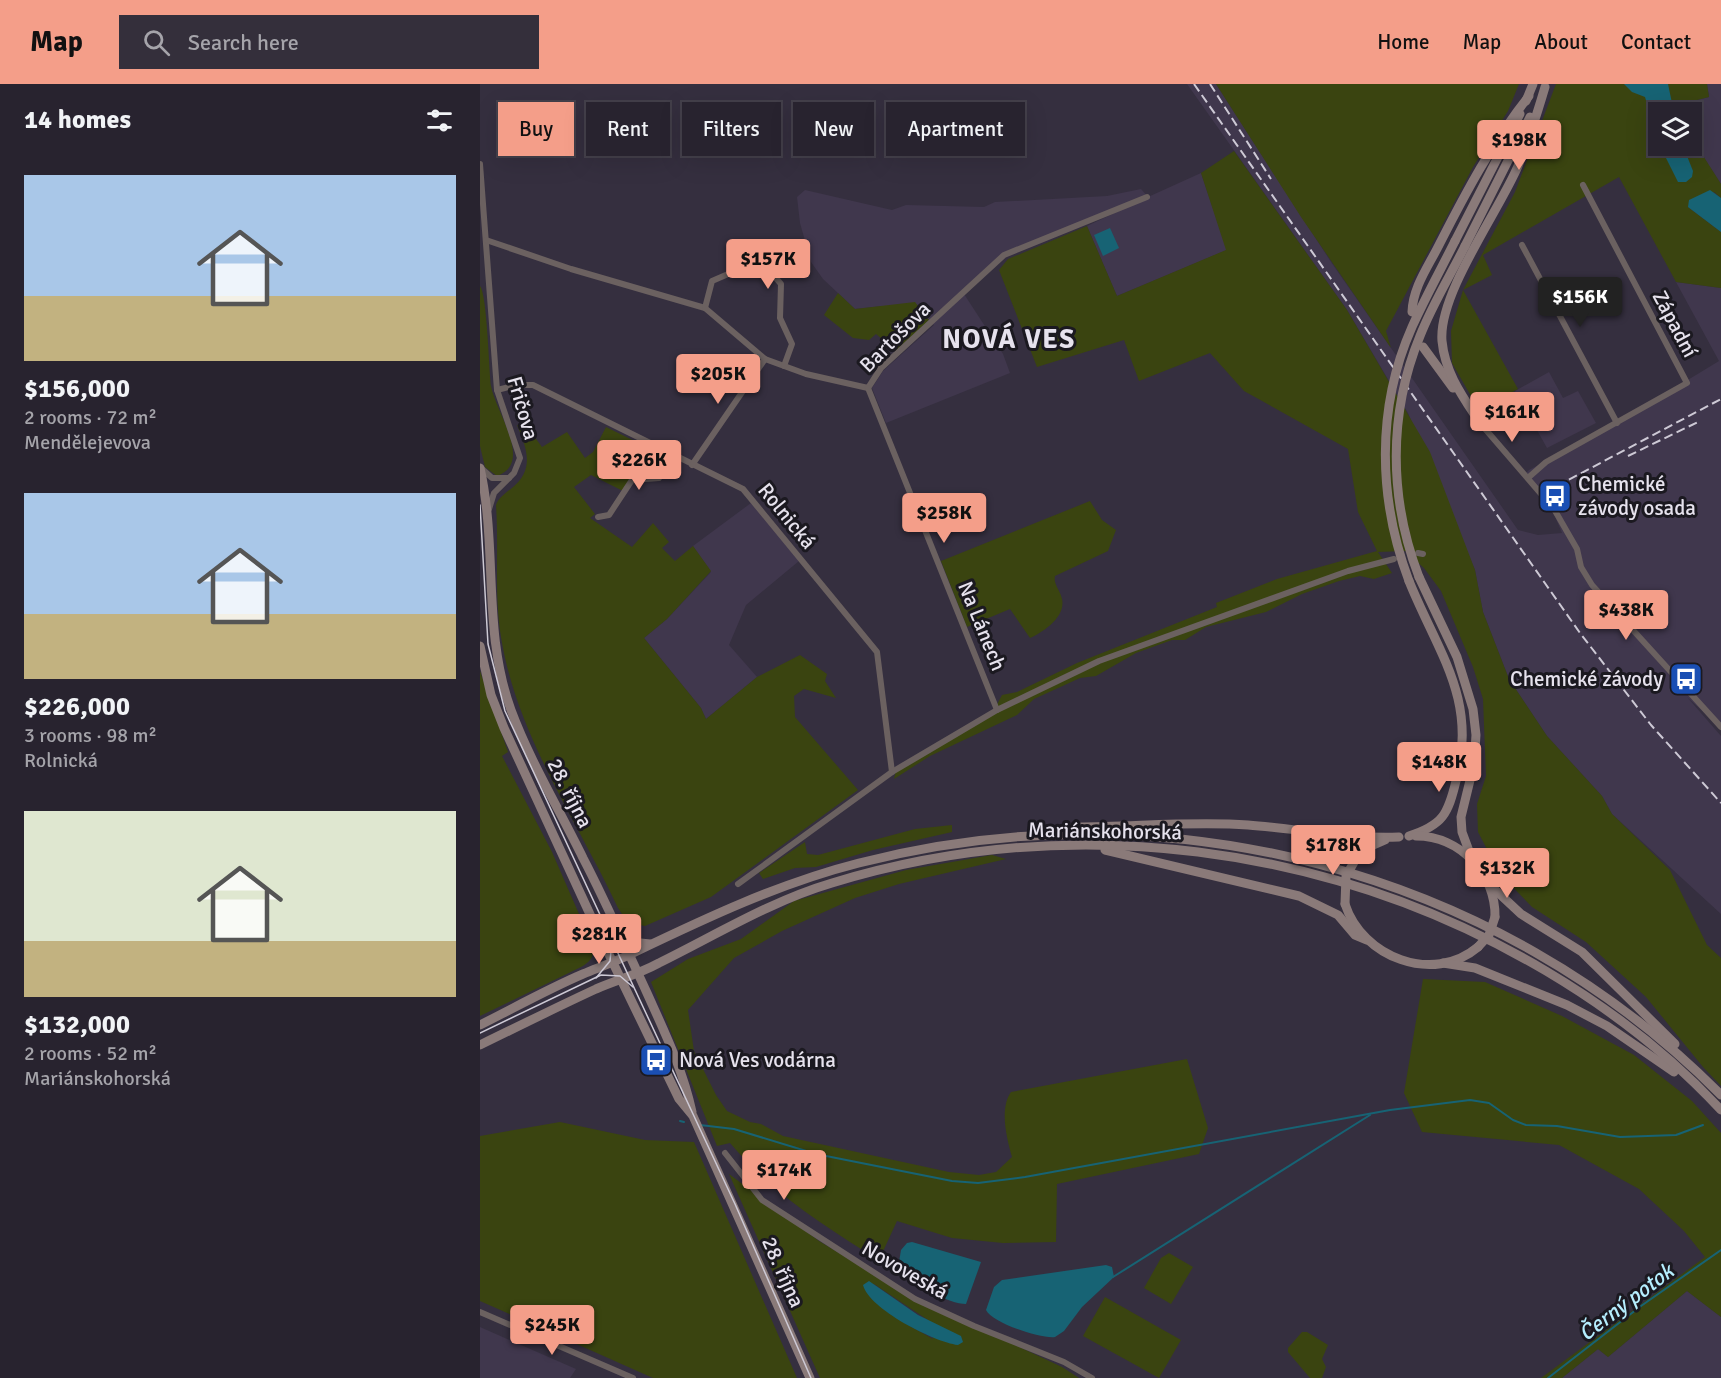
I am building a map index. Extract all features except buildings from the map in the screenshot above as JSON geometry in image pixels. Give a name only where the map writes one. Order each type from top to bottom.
[{"type":"main road","points":[[1410,836],[1436,825],[1446,812],[1462,760],[1464,733],[1459,698],[1452,676],[1409,581],[1393,532],[1385,481],[1389,404],[1412,327],[1533,84]]},
{"type":"main road","points":[[1472,860],[1462,832],[1461,817],[1474,764],[1476,735],[1473,709],[1457,657],[1419,577],[1404,531],[1398,498],[1395,459],[1399,409],[1404,383],[1420,334],[1545,86]]},
{"type":"main road","points":[[1480,423],[1448,367],[1442,338],[1446,308],[1518,165],[1545,86]]},
{"type":"main road","points":[[1412,312],[1418,285],[1453,217],[1481,167],[1528,96]]},
{"type":"main road","points":[[1424,347],[1480,423]]},
{"type":"main road","name":"28. října","points":[[480,467],[489,513],[492,624],[506,693],[527,747],[638,973],[689,1092],[693,1116],[699,1131],[810,1378]]},
{"type":"main road","name":"28. října","points":[[480,646],[489,687],[500,719],[679,1099],[693,1116]]},
{"type":"main road","points":[[1048,834],[1077,827],[1218,824],[1256,826],[1356,838],[1410,836],[1436,839],[1457,848],[1472,860],[1490,885],[1521,914],[1568,942],[1600,968],[1678,1047],[1700,1073]]},
{"type":"main road","name":"Mariánskohorská","points":[[480,1025],[583,974],[776,889],[856,863],[964,841],[1048,834],[1155,836],[1241,845],[1332,866],[1397,887],[1500,933],[1589,985],[1652,1031],[1700,1073],[1721,1095]]},
{"type":"main road","points":[[1367,940],[1351,920],[1345,904],[1346,876],[1357,857],[1377,843],[1399,837]]},
{"type":"main road","points":[[1049,844],[1060,849],[1116,852],[1299,896],[1338,915],[1355,935],[1367,940],[1387,954],[1405,961],[1427,965],[1464,958],[1489,935],[1495,917],[1490,885]]},
{"type":"main road","name":"Mariánskohorská","points":[[480,1045],[638,973],[756,914],[829,884],[936,857],[1049,844],[1154,846],[1239,857],[1328,876],[1394,898],[1495,942],[1580,991],[1645,1039],[1721,1110]]},
{"type":"main road","points":[[620,934],[633,942],[654,943]]},
{"type":"main road","points":[[1443,963],[1475,968],[1567,1005],[1607,1026],[1710,1098]]},
{"type":"street","name":"Fričova","points":[[480,164],[497,390],[520,454],[517,468],[494,493],[489,513]]},
{"type":"street","name":"Západní","points":[[1583,185],[1687,383],[1617,423]]},
{"type":"street","name":"Bartošova","points":[[486,240],[572,269],[705,308],[765,359],[806,374],[868,388],[881,368],[1004,255],[1147,197]]},
{"type":"street","points":[[1522,245],[1617,423],[1546,462],[1529,477]]},
{"type":"street","points":[[705,308],[712,280],[724,274],[742,268],[775,276],[781,284],[780,318],[792,344],[784,366]]},
{"type":"street","points":[[692,465],[765,359]]},
{"type":"street","name":"Rolnická","points":[[497,390],[517,385],[532,385],[743,489],[877,652],[892,772]]},
{"type":"street","name":"Na Lánech","points":[[868,388],[997,710]]},
{"type":"street","points":[[1480,423],[1509,459],[1529,477],[1554,509],[1577,549],[1581,567],[1592,585],[1721,727]]},
{"type":"street","points":[[598,517],[609,515],[632,480],[659,478],[671,455]]},
{"type":"street","points":[[480,467],[492,478],[509,478]]},
{"type":"street","points":[[738,884],[892,772],[997,710],[1099,661],[1348,571],[1394,558]]},
{"type":"street","name":"Novoveská","points":[[725,1154],[762,1200],[915,1299],[974,1326],[1064,1362],[1092,1378]]},
{"type":"street","points":[[480,1312],[633,1378]]},
{"type":"shaded area","points":[[1187,84],[1216,84],[1331,262],[1518,530],[1538,535],[1562,533],[1554,514],[1524,475],[1529,470],[1617,423],[1719,361],[1676,282],[1721,288],[1721,728],[1687,697],[1721,736],[1721,914],[1612,814],[1602,796],[1547,736],[1509,679],[1483,612],[1475,570],[1408,413],[1347,310]]},
{"type":"shaded area","points":[[1707,84],[1721,84],[1721,184],[1702,155],[1702,102],[1689,102],[1709,97]]},
{"type":"shaded area","points":[[1201,173],[1227,250],[1117,296],[1087,226],[1140,201],[1006,255],[964,294],[1003,354],[1010,373],[886,423],[872,388],[883,371],[934,325],[929,320],[883,306],[855,309],[823,279],[811,262],[800,223],[797,197],[805,190],[892,210],[906,205],[984,207],[995,202],[1107,196],[1141,189],[1148,197]]},
{"type":"shaded area","points":[[1549,372],[1563,398],[1578,391],[1596,423],[1547,448],[1515,391]]},
{"type":"shaded area","points":[[751,503],[799,561],[746,605],[729,645],[757,677],[706,719],[701,708],[644,638],[667,619],[711,572],[693,546]]},
{"type":"shaded area","points":[[1687,1291],[1721,1317],[1721,1378],[1562,1378],[1598,1349],[1608,1357]]},
{"type":"shaded area","points":[[480,1327],[576,1369],[570,1378],[480,1378]]},
{"type":"green space","points":[[1216,84],[1519,84],[1508,111],[1473,167],[1386,331],[1391,348],[1301,217]]},
{"type":"green space","points":[[1556,84],[1707,84],[1709,97],[1689,102],[1648,102],[1648,156],[1702,156],[1702,154],[1721,184],[1721,198],[1714,192],[1688,207],[1721,232],[1721,288],[1676,282],[1619,177],[1483,255],[1492,275],[1463,290],[1515,192]]},
{"type":"green space","points":[[1234,151],[1347,310],[1430,452],[1475,570],[1483,612],[1509,679],[1547,736],[1602,796],[1612,814],[1670,870],[1707,945],[1721,958],[1721,1086],[1646,997],[1586,942],[1532,907],[1506,880],[1490,855],[1478,832],[1477,804],[1486,776],[1483,699],[1473,667],[1441,591],[1424,568],[1405,551],[1378,552],[1392,573],[1374,579],[1360,576],[1339,581],[1302,594],[1266,612],[1206,627],[1185,640],[1172,640],[1136,653],[1096,676],[1080,678],[1034,699],[1017,715],[930,756],[894,779],[896,770],[993,712],[1002,695],[1017,692],[1077,663],[1217,607],[1216,603],[1277,579],[1377,551],[1358,512],[1348,449],[1244,391],[1210,353],[1139,381],[1124,340],[1037,367],[999,270],[1008,259],[1087,226],[1117,296],[1226,250],[1201,173]]},
{"type":"green space","points":[[480,286],[486,317],[491,386],[513,449],[508,470],[497,476],[485,467],[480,446]]},
{"type":"green space","points":[[1463,290],[1518,389],[1479,410],[1452,363],[1451,331]]},
{"type":"green space","points":[[838,293],[855,309],[915,302],[929,320],[896,351],[876,334],[869,340],[853,338],[824,315]]},
{"type":"green space","points":[[517,425],[528,428],[542,447],[567,432],[585,458],[593,452],[606,427],[665,456],[657,475],[637,477],[625,492],[591,475],[574,487],[595,514],[590,518],[632,547],[653,523],[669,542],[662,548],[675,561],[693,546],[711,571],[667,619],[644,638],[701,708],[706,719],[757,677],[800,655],[827,674],[825,681],[836,698],[804,689],[794,696],[795,717],[858,790],[711,897],[645,926],[628,923],[618,908],[534,743],[509,673],[499,621],[496,505],[524,474],[526,450]]},
{"type":"green space","points":[[1090,501],[1102,520],[1116,530],[1108,551],[1055,576],[1062,599],[1061,612],[1057,618],[1030,638],[1010,609],[967,627],[941,561]]},
{"type":"green space","points":[[480,671],[508,752],[502,756],[552,852],[593,950],[591,958],[581,967],[480,1016]]},
{"type":"green space","points":[[952,825],[952,832],[873,850],[816,867],[795,868],[763,879],[759,873],[805,842],[807,854],[818,855],[915,829]]},
{"type":"green space","points":[[992,855],[1006,859],[899,884],[855,898],[782,931],[734,958],[688,1010],[694,1051],[716,1095],[727,1111],[750,1122],[761,1124],[783,1136],[949,1172],[979,1175],[996,1172],[1012,1157],[1006,1133],[1005,1115],[1007,1099],[1011,1092],[1187,1059],[1208,1128],[1199,1154],[1057,1184],[1056,1242],[1003,1243],[952,1238],[897,1221],[879,1260],[800,1208],[763,1178],[730,1143],[717,1146],[651,982],[688,959],[741,939],[794,901],[906,870]]},
{"type":"green space","points":[[1423,979],[1485,982],[1562,1016],[1634,1055],[1692,1101],[1721,1133],[1721,1317],[1687,1291],[1608,1357],[1598,1349],[1562,1378],[1541,1378],[1705,1257],[1684,1231],[1639,1189],[1559,1145],[1422,1132],[1404,1093]]},
{"type":"green space","points":[[560,1122],[645,1140],[694,1142],[797,1378],[653,1378],[480,1301],[480,1136]]},
{"type":"green space","points":[[729,1174],[819,1241],[914,1298],[1062,1367],[1079,1378],[820,1378]],"holes":[[[874,1284],[928,1320],[933,1339],[901,1321],[870,1297]]]},
{"type":"green space","points":[[1169,1253],[1193,1267],[1171,1304],[1144,1288],[1161,1258]]},
{"type":"green space","points":[[1105,1297],[1181,1340],[1159,1378],[1083,1336]]},
{"type":"green space","points":[[1302,1332],[1307,1332],[1328,1345],[1322,1359],[1326,1367],[1322,1378],[1310,1378],[1288,1352],[1288,1348]]},
{"type":"water","points":[[1624,84],[1668,84],[1672,102],[1648,102],[1648,107],[1645,97],[1632,92]]},
{"type":"water","points":[[1665,156],[1687,156],[1693,171],[1692,177],[1686,182],[1678,182]]},
{"type":"water","points":[[1710,190],[1721,198],[1721,232],[1688,207],[1689,200]]},
{"type":"water","points":[[1110,228],[1119,248],[1103,256],[1094,235]]},
{"type":"water","points":[[912,1242],[981,1262],[966,1304],[929,1292],[903,1274],[898,1268],[901,1250],[907,1243]]},
{"type":"water","points":[[1106,1265],[1112,1267],[1114,1277],[1082,1307],[1064,1331],[1055,1337],[1039,1335],[1007,1325],[986,1310],[994,1287],[1002,1280]]},
{"type":"water","points":[[869,1281],[918,1315],[961,1336],[963,1342],[958,1345],[947,1343],[889,1314],[868,1294],[863,1285]]},
{"type":"waterway","points":[[700,1125],[734,1129],[816,1154],[952,1181],[978,1183],[1025,1177],[1390,1110],[1470,1100],[1489,1103],[1513,1120],[1526,1125],[1557,1126],[1620,1137],[1676,1135],[1703,1125]]},
{"type":"waterway","points":[[1113,1277],[1370,1115]]},
{"type":"waterway","points":[[680,1121],[684,1122]]},
{"type":"waterway","name":"Černý potok","points":[[1548,1378],[1641,1306],[1721,1250]]},
{"type":"tram line","points":[[480,505],[488,644],[505,711],[735,1204],[811,1378]]},
{"type":"tram line","points":[[596,978],[610,961],[612,941]]},
{"type":"tram line","points":[[480,1033],[601,975],[620,976],[633,987]]},
{"type":"railway","points":[[1194,84],[1580,633],[1651,725],[1721,803]]},
{"type":"railway","points":[[1210,84],[1271,179]]},
{"type":"railway","points":[[1557,486],[1721,399]]},
{"type":"railway","points":[[1628,456],[1700,421]]},
{"type":"place","name":"Chemické závody osada","points":[[1555,496]]},
{"type":"place","name":"Chemické závody","points":[[1686,679]]},
{"type":"place","name":"Nová Ves vodárna","points":[[656,1060]]},
{"type":"district","name":"NOVÁ VES","points":[[1009,339]]}]
